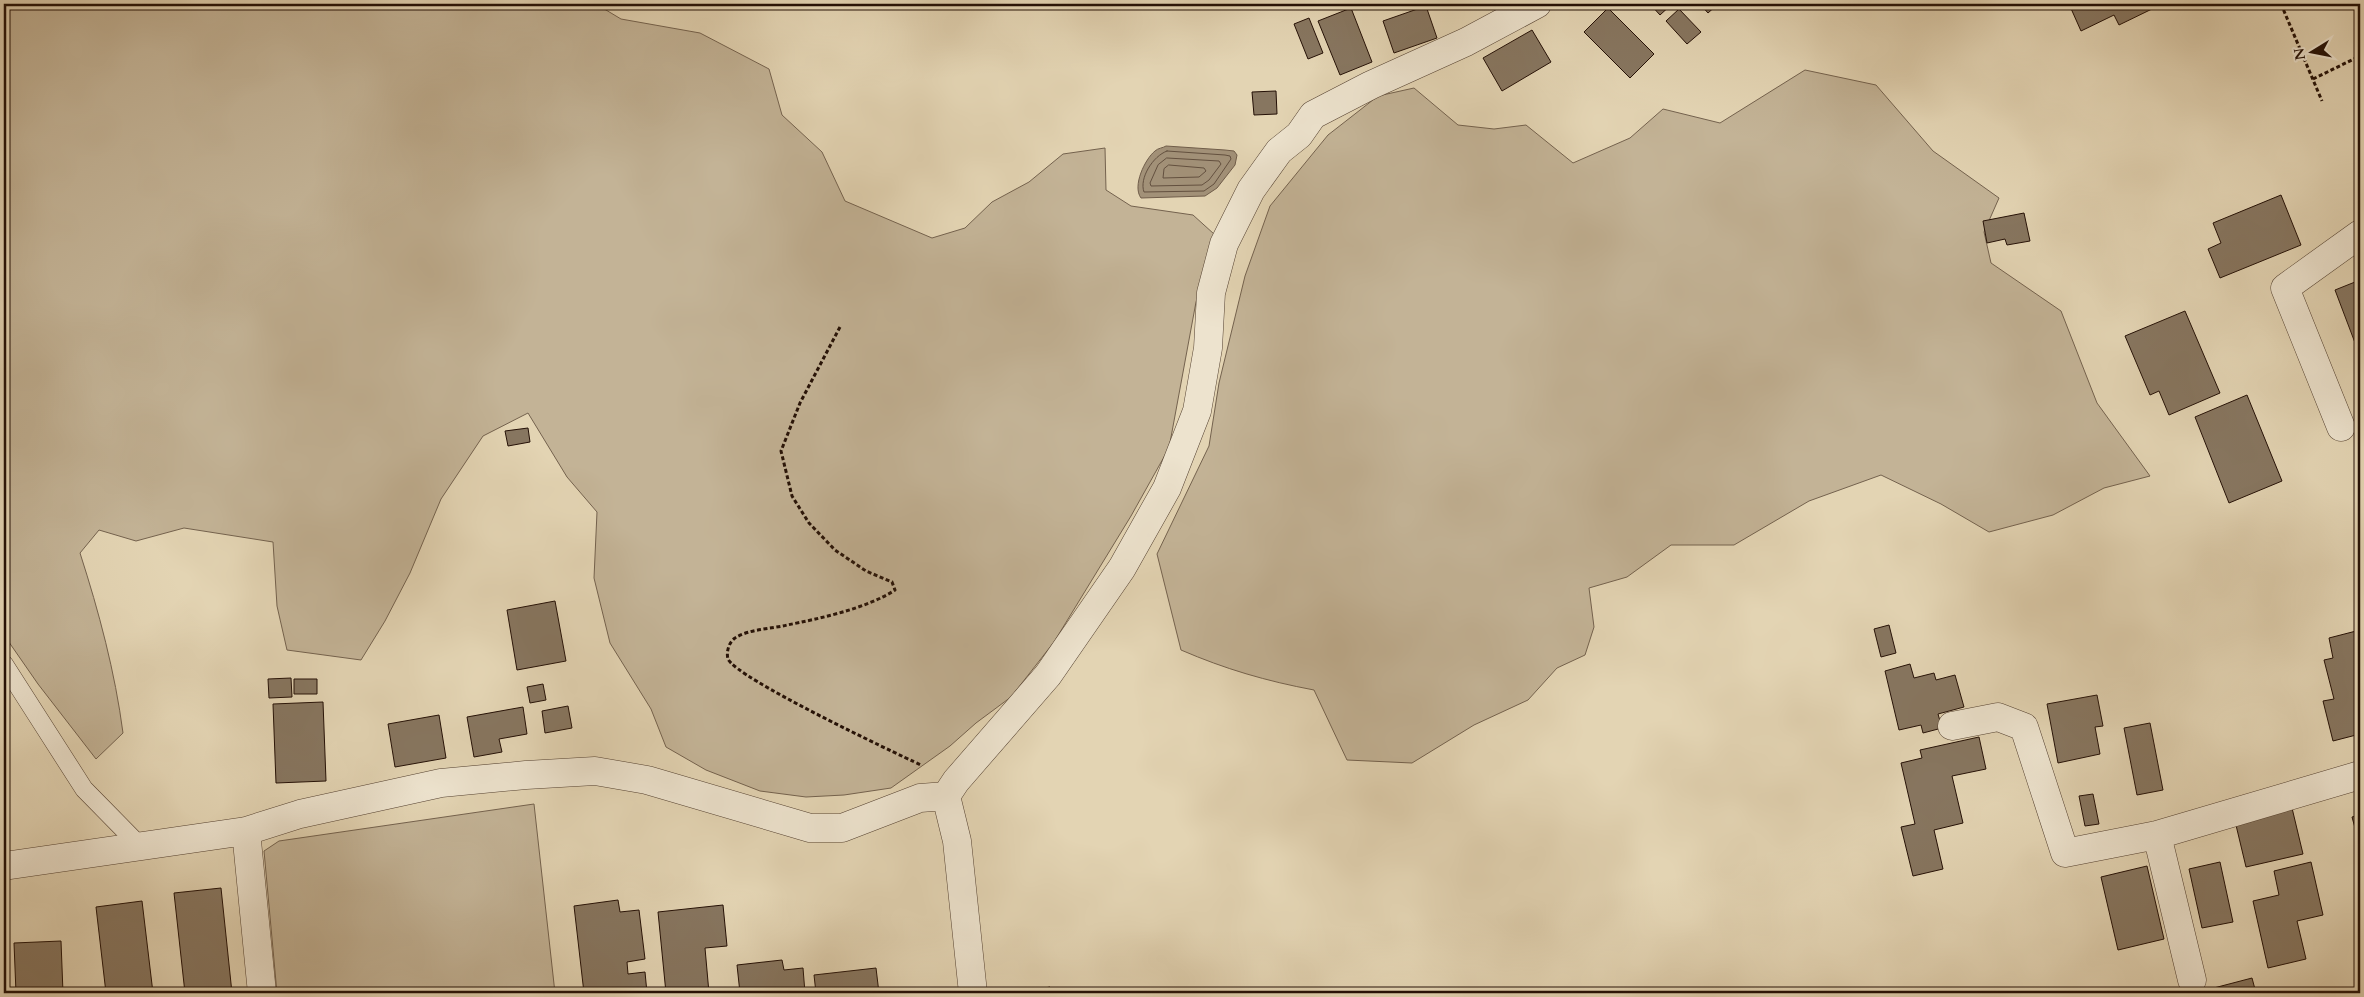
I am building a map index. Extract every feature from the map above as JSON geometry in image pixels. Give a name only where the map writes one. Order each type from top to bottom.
[{"type":"street","points":[[4,866],[246,831],[300,814],[440,784],[526,775],[595,771],[647,780],[810,828],[842,828],[951,788],[1048,675],[1122,568],[1167,488],[1196,411],[1208,348],[1211,293],[1224,244],[1251,190],[1279,151],[1299,135],[1313,115],[1371,85],[1466,42],[1537,4]]},
{"type":"street","points":[[2341,427],[2285,288],[2360,234]]},
{"type":"street","points":[[1952,726],[1998,717],[2024,727],[2065,853],[2157,835],[2360,776]]},
{"type":"street","points":[[951,788],[973,993]]},
{"type":"street","points":[[246,831],[262,993]]},
{"type":"street","points":[[2157,835],[2192,980]]},
{"type":"lane","points":[[4,664],[84,789],[140,846]]},
{"type":"path","points":[[2281,4],[2322,102]]},
{"type":"path","points":[[2313,79],[2360,56]]},
{"type":"path","points":[[840,327],[800,403],[781,451],[792,496],[809,523],[835,550],[866,571],[892,582],[895,590],[882,599],[734,639],[728,649],[728,659],[737,669],[766,688],[892,752],[951,788]]},
{"type":"shaded area","points":[[4,4],[596,4],[621,19],[700,33],[769,69],[782,115],[822,152],[845,201],[932,238],[965,228],[992,202],[1029,182],[1063,154],[1105,148],[1106,190],[1131,206],[1193,215],[1214,234],[1196,302],[1169,448],[1131,516],[1054,642],[1011,697],[976,723],[950,746],[891,788],[844,795],[806,797],[760,791],[706,770],[666,747],[651,709],[610,643],[594,578],[597,512],[567,477],[528,413],[483,436],[441,499],[410,573],[385,621],[361,660],[287,650],[277,606],[273,542],[184,528],[136,541],[99,530],[80,553],[106,642],[116,687],[123,733],[96,759],[38,684],[4,635]]},
{"type":"shaded area","points":[[1805,70],[1876,85],[1933,151],[1999,198],[1984,232],[1991,263],[2061,311],[2097,403],[2150,476],[2104,488],[2053,515],[1989,532],[1941,504],[1881,475],[1809,501],[1734,545],[1671,545],[1627,577],[1589,588],[1594,627],[1585,655],[1557,668],[1528,700],[1474,725],[1412,763],[1347,760],[1314,690],[1246,674],[1181,650],[1157,554],[1209,446],[1219,383],[1245,276],[1270,206],[1328,135],[1378,96],[1414,88],[1458,125],[1494,129],[1526,125],[1573,163],[1630,138],[1663,109],[1720,123]]},
{"type":"shaded area","points":[[534,804],[555,993],[277,993],[264,851],[279,841]]},
{"type":"water","points":[[1166,146],[1234,151],[1237,155],[1235,165],[1217,188],[1205,196],[1141,198],[1138,187],[1144,166],[1155,151]]},
{"type":"building","points":[[1650,4],[1672,4],[1660,15]]},
{"type":"building","points":[[1700,4],[1718,4],[1708,13]]},
{"type":"building","points":[[2069,4],[2151,4],[2154,8],[2119,25],[2114,15],[2081,31]]},
{"type":"building","points":[[1426,6],[1437,38],[1394,53],[1383,21]]},
{"type":"building","points":[[1351,8],[1372,62],[1340,75],[1318,21]]},
{"type":"building","points":[[1608,8],[1654,54],[1630,78],[1584,32]]},
{"type":"building","points":[[1679,9],[1701,32],[1687,44],[1666,21]]},
{"type":"building","points":[[1309,18],[1323,53],[1308,59],[1294,24]]},
{"type":"building","points":[[1532,30],[1551,62],[1502,91],[1483,58]]},
{"type":"building","points":[[1276,91],[1277,114],[1254,115],[1252,92]]},
{"type":"building","points":[[2281,195],[2301,245],[2220,278],[2208,249],[2221,243],[2213,223]]},
{"type":"building","points":[[2024,213],[2030,241],[2007,245],[2005,239],[1987,243],[1983,221]]},
{"type":"building","points":[[2360,280],[2360,356],[2335,290]]},
{"type":"building","points":[[2185,311],[2220,393],[2169,415],[2159,391],[2150,395],[2125,336]]},
{"type":"building","points":[[2247,395],[2282,481],[2229,503],[2195,417]]},
{"type":"building","points":[[528,428],[530,442],[508,446],[505,431]]},
{"type":"building","points":[[555,601],[566,661],[517,670],[507,610]]},
{"type":"building","points":[[1889,625],[1896,653],[1881,657],[1874,629]]},
{"type":"building","points":[[2360,630],[2360,734],[2333,741],[2323,701],[2334,699],[2324,660],[2333,658],[2329,638]]},
{"type":"building","points":[[1910,664],[1914,678],[1934,673],[1936,680],[1955,675],[1964,707],[1938,714],[1942,728],[1923,733],[1921,725],[1899,730],[1885,671]]},
{"type":"building","points":[[291,678],[292,697],[269,698],[268,679]]},
{"type":"building","points":[[294,679],[317,679],[317,694],[294,694]]},
{"type":"building","points":[[543,684],[546,700],[530,703],[527,687]]},
{"type":"building","points":[[2097,695],[2103,726],[2095,727],[2100,754],[2058,763],[2047,704]]},
{"type":"building","points":[[323,702],[326,781],[276,783],[273,704]]},
{"type":"building","points":[[568,706],[572,728],[545,733],[542,711]]},
{"type":"building","points":[[523,707],[527,734],[499,739],[502,752],[474,757],[467,717]]},
{"type":"building","points":[[439,715],[446,758],[395,767],[388,724]]},
{"type":"building","points":[[2150,723],[2163,790],[2137,795],[2124,728]]},
{"type":"building","points":[[1979,737],[1986,769],[1952,776],[1963,823],[1934,830],[1943,869],[1913,876],[1901,827],[1915,824],[1901,763],[1922,758],[1920,750]]},
{"type":"building","points":[[2093,794],[2099,824],[2085,826],[2079,796]]},
{"type":"building","points":[[2292,808],[2303,854],[2246,867],[2235,821]]},
{"type":"building","points":[[2360,815],[2360,846],[2352,817]]},
{"type":"building","points":[[2220,862],[2233,922],[2202,928],[2189,869]]},
{"type":"building","points":[[2311,862],[2323,915],[2297,921],[2306,959],[2268,968],[2253,901],[2279,895],[2274,871]]},
{"type":"building","points":[[2147,866],[2164,939],[2118,950],[2101,877]]},
{"type":"building","points":[[221,888],[232,993],[185,993],[174,893]]},
{"type":"building","points":[[618,900],[620,912],[639,910],[645,959],[627,962],[628,974],[645,972],[647,993],[584,993],[574,906]]},
{"type":"building","points":[[142,901],[153,993],[106,993],[96,907]]},
{"type":"building","points":[[723,905],[727,946],[705,948],[709,993],[666,993],[658,912]]},
{"type":"building","points":[[61,941],[63,993],[16,993],[14,943]]},
{"type":"building","points":[[782,960],[784,970],[803,968],[805,993],[740,993],[737,965]]},
{"type":"building","points":[[876,968],[879,993],[816,993],[814,975]]},
{"type":"building","points":[[2252,978],[2256,993],[2211,993],[2210,989]]},
{"type":"building","points":[[1050,987],[1051,993],[1017,993]]}]
